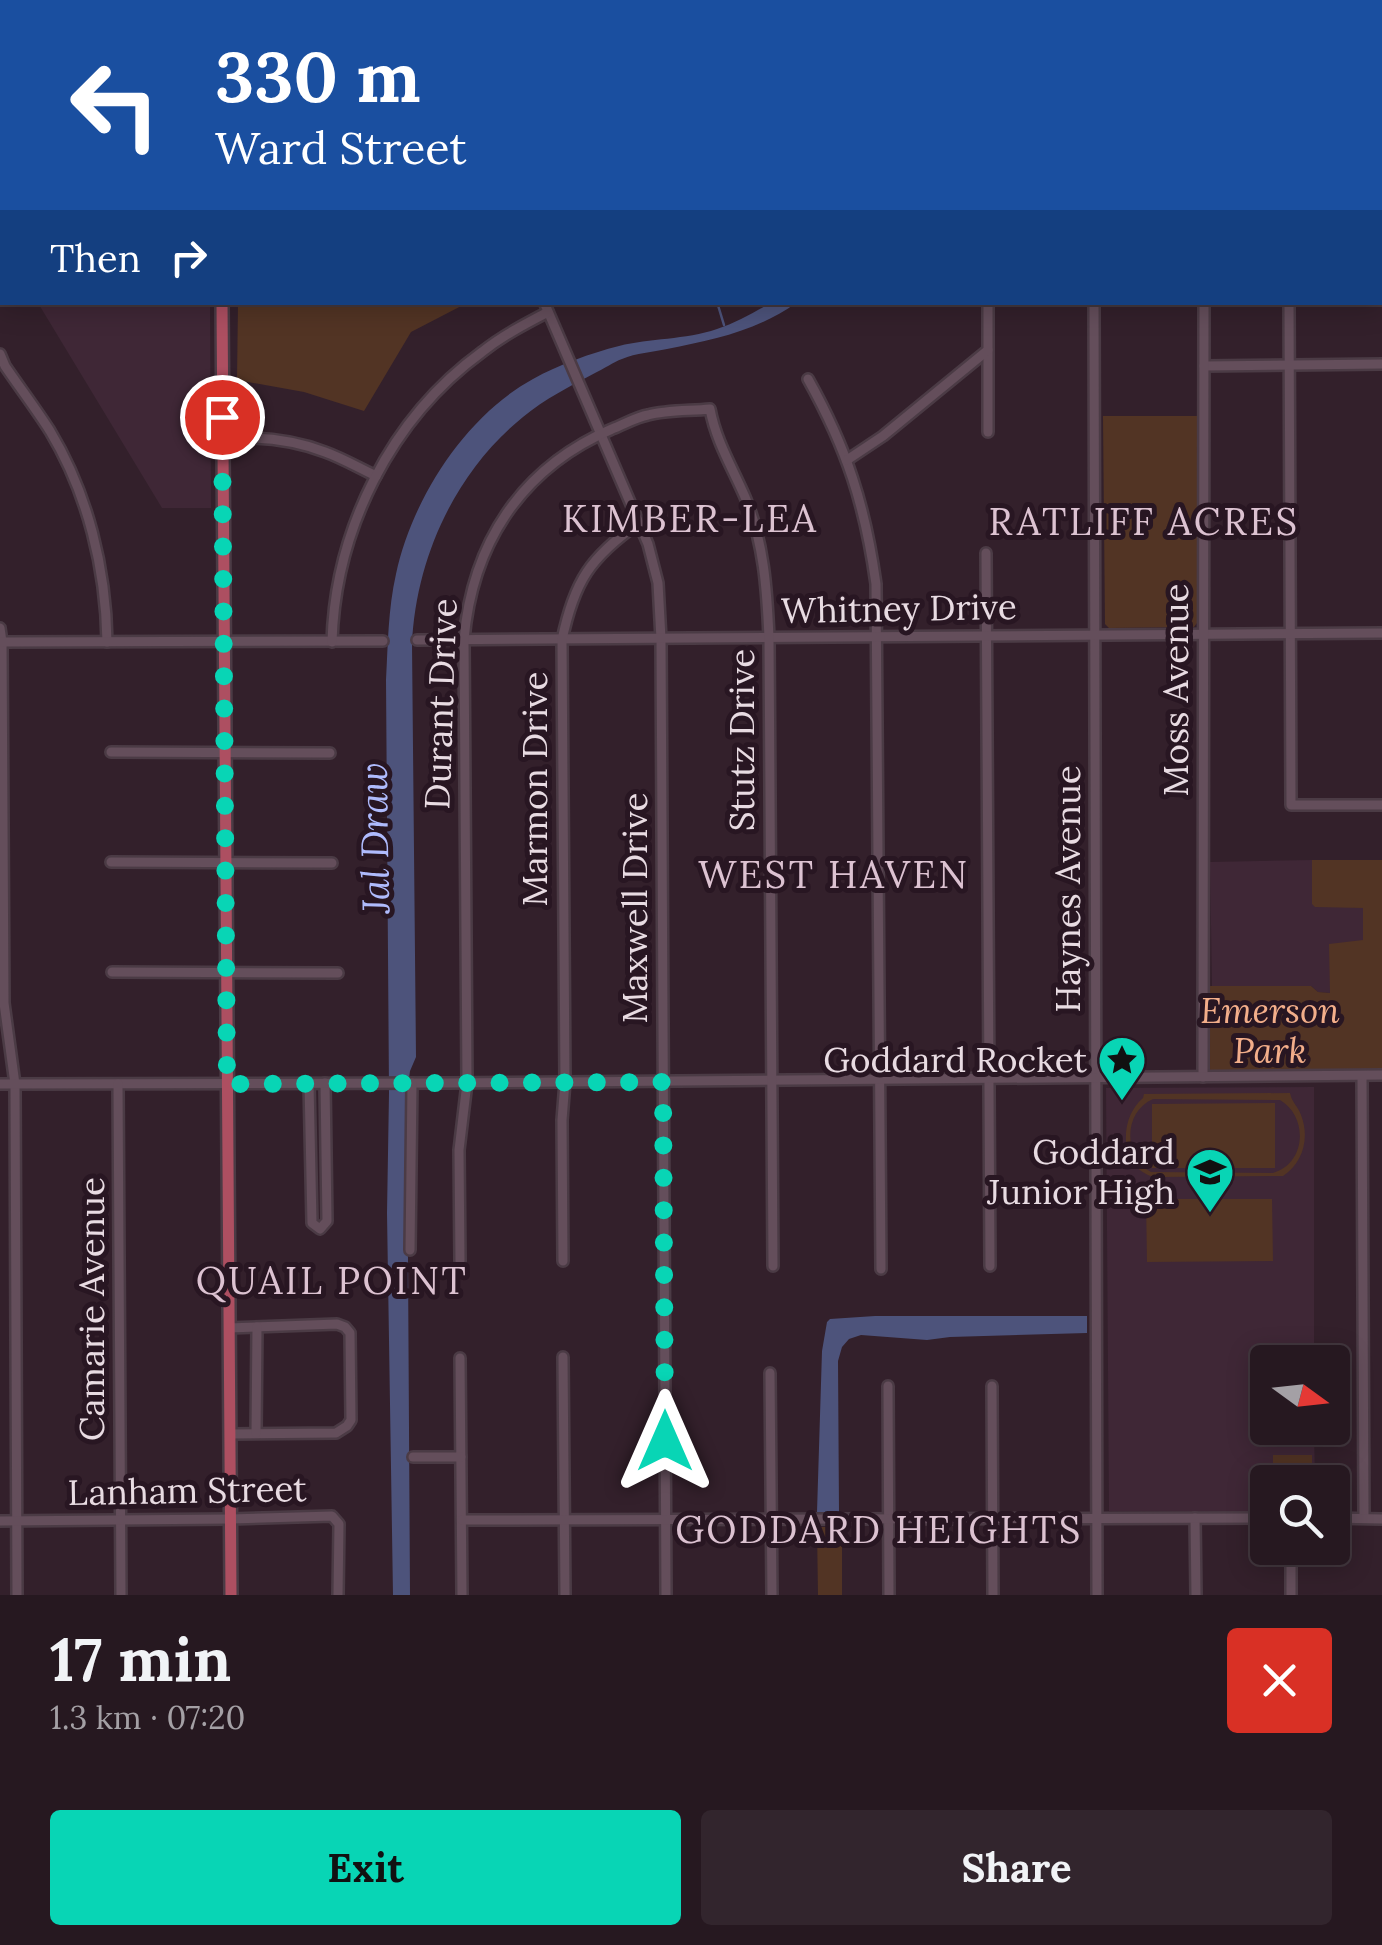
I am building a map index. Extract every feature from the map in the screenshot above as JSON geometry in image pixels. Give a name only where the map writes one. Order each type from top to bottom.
[{"type":"main road","points":[[222,305],[232,1595]]},
{"type":"street","points":[[988,305],[988,432]]},
{"type":"street","name":"Haynes Avenue","points":[[1094,305],[1097,1595]]},
{"type":"street","name":"Moss Avenue","points":[[1203,1077],[1204,305]]},
{"type":"street","points":[[1289,305],[1291,805],[1382,805]]},
{"type":"street","points":[[332,642],[344,554],[359,511],[396,441],[442,386],[481,352],[546,308]]},
{"type":"street","name":"Maxwell Drive","points":[[546,308],[648,544],[658,582],[666,1595]]},
{"type":"street","points":[[848,460],[988,350]]},
{"type":"street","points":[[0,354],[51,433],[74,479],[98,554],[107,642]]},
{"type":"street","points":[[1204,366],[1382,364]]},
{"type":"street","points":[[808,379],[856,484],[876,584],[882,1268]]},
{"type":"street","name":"Durant Drive","points":[[460,1261],[459,1150],[467,1083],[464,640],[466,608],[475,576],[504,516],[540,474],[573,449],[647,415],[710,409]]},
{"type":"street","name":"Stutz Drive","points":[[710,409],[718,442],[757,531],[766,580],[773,1266]]},
{"type":"street","points":[[222,439],[290,443],[326,452],[376,476]]},
{"type":"street","name":"Marmon Drive","points":[[563,1260],[562,640],[570,604],[585,573],[610,543],[639,523]]},
{"type":"street","points":[[986,553],[990,1266]]},
{"type":"street","points":[[0,628],[4,1003],[14,1084],[17,1595]]},
{"type":"street","name":"Whitney Drive","points":[[417,640],[1382,633]]},
{"type":"street","points":[[1,642],[383,642]]},
{"type":"street","points":[[111,752],[330,753]]},
{"type":"street","points":[[111,862],[332,862]]},
{"type":"street","points":[[112,972],[338,974]]},
{"type":"street","points":[[0,1084],[1382,1075]]},
{"type":"street","points":[[1362,1076],[1364,1518]]},
{"type":"street","points":[[309,1083],[312,1223],[320,1228],[327,1221],[326,1083]]},
{"type":"street","points":[[410,1250],[412,1083]]},
{"type":"street","name":"Camarie Avenue","points":[[118,1084],[120,1595]]},
{"type":"street","points":[[229,1328],[337,1324],[345,1327],[350,1333],[352,1420],[336,1433],[230,1434]]},
{"type":"street","points":[[256,1434],[257,1327]]},
{"type":"street","points":[[563,1357],[565,1595]]},
{"type":"street","points":[[460,1358],[462,1595]]},
{"type":"street","points":[[770,1373],[772,1595]]},
{"type":"street","points":[[888,1386],[888,1595]]},
{"type":"street","points":[[992,1386],[992,1595]]},
{"type":"street","points":[[412,1457],[461,1457]]},
{"type":"street","name":"Lanham Street","points":[[0,1521],[332,1516],[339,1524],[338,1595]]},
{"type":"street","points":[[1195,1518],[1196,1595]]},
{"type":"street","points":[[462,1520],[1250,1518]]},
{"type":"street","points":[[1350,1518],[1382,1518]]},
{"type":"street","points":[[1291,1565],[1291,1595]]},
{"type":"shaded area","points":[[39,305],[210,305],[211,508],[162,508]]},
{"type":"shaded area","points":[[1312,860],[1312,904],[1364,908],[1364,941],[1330,993],[1318,992],[1311,986],[1212,986],[1210,862]]},
{"type":"shaded area","name":"Goddard Junior High","points":[[1314,1087],[1314,1345],[1250,1345],[1250,1445],[1314,1445],[1315,1465],[1250,1465],[1250,1511],[1109,1511],[1106,1088]]},
{"type":"green space","points":[[238,305],[463,305],[411,332],[364,411],[304,392],[237,380]]},
{"type":"green space","points":[[1103,416],[1199,416],[1198,595],[1194,627],[1109,628],[1105,624]]},
{"type":"green space","name":"Emerson Park","points":[[1312,860],[1382,860],[1382,1075],[1203,1077],[1210,1068],[1208,986],[1311,986],[1318,992],[1330,993],[1329,944],[1363,940],[1363,908],[1312,904]]},
{"type":"green space","points":[[1290,1093],[1304,1124],[1303,1149],[1296,1164],[1283,1176],[1155,1177],[1134,1164],[1126,1142],[1129,1118],[1144,1094]],"holes":[[[1153,1099],[1280,1100],[1296,1117],[1300,1140],[1292,1160],[1273,1173],[1151,1172],[1131,1146],[1136,1114]]]},
{"type":"green space","points":[[1275,1103],[1275,1168],[1152,1168],[1152,1104]]},
{"type":"green space","points":[[1146,1199],[1272,1199],[1273,1261],[1147,1262]]},
{"type":"green space","points":[[1273,1455],[1312,1455],[1312,1465],[1273,1465]]},
{"type":"green space","points":[[817,1527],[842,1527],[842,1595],[818,1595]]},
{"type":"water","points":[[767,305],[793,305],[734,333],[619,360],[540,404],[499,439],[459,490],[421,580],[412,644],[416,1057],[407,1093],[410,1595],[393,1595],[387,1213],[386,680],[396,574],[428,489],[464,437],[508,395],[543,374],[586,356],[631,343],[705,333]]},
{"type":"water","points":[[875,1316],[1087,1316],[1087,1333],[927,1340],[861,1335],[849,1339],[838,1361],[839,1512],[817,1512],[822,1351],[827,1322]]},
{"type":"waterway","points":[[718,305],[724,325]]},
{"type":"place","name":"Goddard Rocket","points":[[1122,1102]]},
{"type":"place","name":"Goddard Junior High","points":[[1210,1214]]},
{"type":"district","name":"KIMBER-LEA","points":[[690,519]]},
{"type":"district","name":"RATLIFF ACRES","points":[[1144,522]]},
{"type":"district","name":"WEST HAVEN","points":[[834,875]]},
{"type":"district","name":"QUAIL POINT","points":[[332,1281]]},
{"type":"district","name":"GODDARD HEIGHTS","points":[[879,1530]]},
{"type":"route","points":[[222,417],[227,1084],[663,1082],[665,1441]]},
{"type":"water label","name":"Jal Draw","points":[[375,838]]}]
